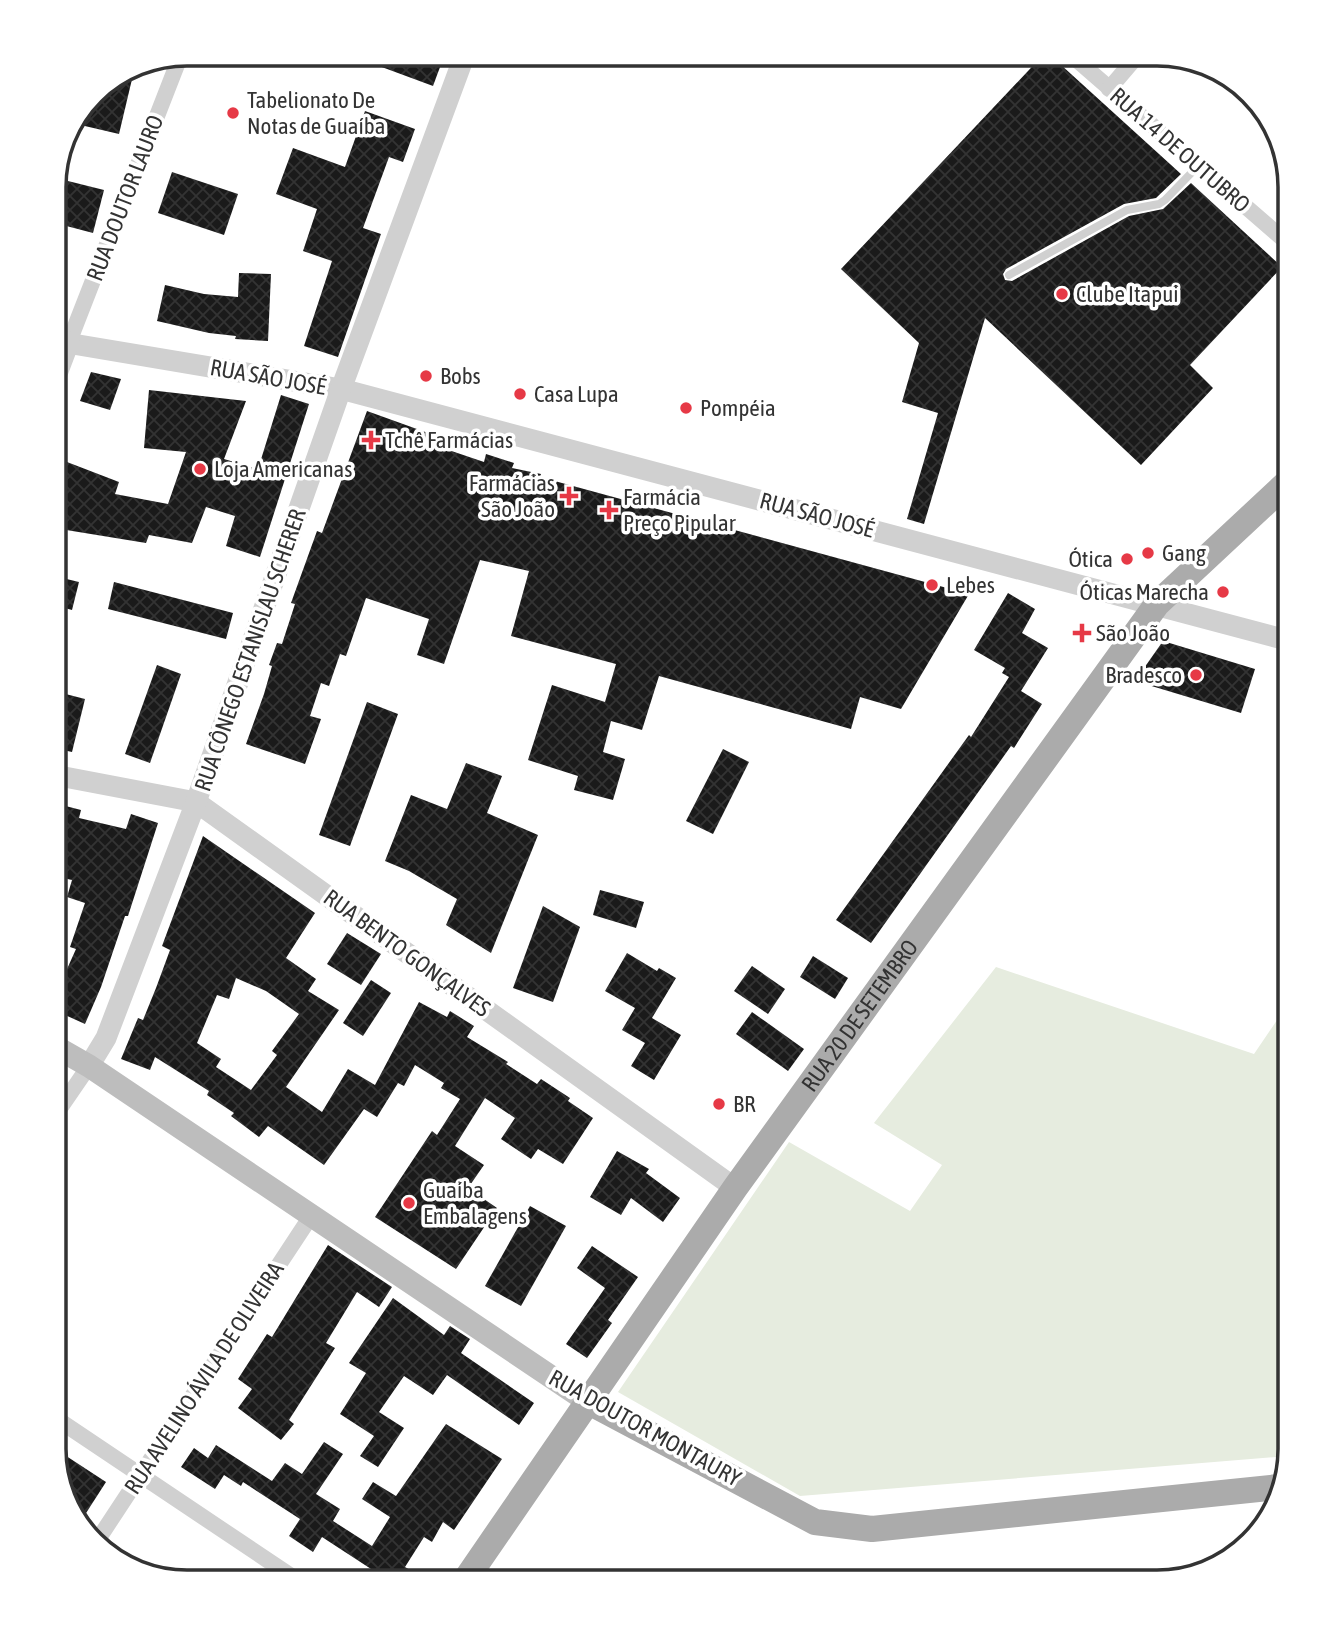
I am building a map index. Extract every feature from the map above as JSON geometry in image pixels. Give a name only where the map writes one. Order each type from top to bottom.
[{"type":"main road","name":"RUA 20 DE SETEMBRO","points":[[472,1570],[735,1188],[1157,604],[1278,491]]},
{"type":"main road","name":"RUA DOUTOR MONTAURY","points":[[66,1053],[587,1401],[815,1522],[872,1529],[1270,1488]]},
{"type":"street","name":"RUA CÔNEGO ESTANISLAU SCHERER","points":[[66,1099],[106,1038],[196,802],[341,389],[460,66]]},
{"type":"street","name":"RUA 14 DE OUTUBRO","points":[[1084,67],[1278,235]]},
{"type":"street","points":[[1109,89],[1127,67]]},
{"type":"street","name":"RUA DOUTOR LAURO","points":[[67,329],[172,68]]},
{"type":"street","name":"RUA SÃO JOSÉ","points":[[67,342],[341,389],[1278,638]]},
{"type":"street","name":"RUA BENTO GONÇALVES","points":[[67,777],[196,802],[735,1188]]},
{"type":"street","name":"RUA AVELINO ÁVILA DE OLIVEIRA","points":[[102,1533],[311,1216]]},
{"type":"street","points":[[66,1424],[282,1570]]},
{"type":"lane","points":[[1009,275],[1127,210],[1159,204],[1198,166]]},
{"type":"shaded area","points":[[996,967],[1254,1054],[1278,1019],[1277,1457],[800,1496],[618,1392],[789,1142],[910,1211],[942,1165],[874,1123]]},
{"type":"building","points":[[380,66],[440,66],[433,86]]},
{"type":"building","name":"Clube Itapui","points":[[1032,67],[1063,67],[1181,174],[1156,198],[1124,204],[1006,269],[1003,274],[1005,280],[1012,281],[1129,216],[1163,209],[1191,183],[1278,263],[1278,271],[1190,365],[1213,388],[1141,465],[985,318],[924,524],[907,519],[938,413],[902,402],[919,343],[841,269]]},
{"type":"building","points":[[132,81],[119,134],[84,126],[102,102]]},
{"type":"building","points":[[365,111],[415,129],[403,162],[389,157],[363,228],[381,234],[338,357],[304,346],[332,261],[303,251],[317,209],[276,194],[293,148],[345,167]]},
{"type":"building","points":[[172,172],[238,194],[224,235],[158,213]]},
{"type":"building","points":[[67,181],[104,190],[93,233],[67,226]]},
{"type":"building","points":[[239,273],[271,274],[268,341],[235,339],[236,336],[157,321],[165,285],[204,294],[238,297]]},
{"type":"building","points":[[91,372],[121,379],[110,410],[80,401]]},
{"type":"building","points":[[149,390],[246,401],[224,459],[258,469],[281,395],[309,404],[260,557],[226,546],[235,516],[206,507],[192,543],[149,535],[146,543],[67,530],[67,462],[119,482],[115,494],[168,504],[186,452],[144,448]]},
{"type":"building","points":[[367,411],[428,433],[425,442],[484,462],[486,454],[514,463],[512,468],[541,474],[540,477],[969,594],[901,709],[860,697],[851,729],[659,676],[642,730],[611,721],[603,752],[625,759],[613,800],[574,790],[578,776],[528,760],[552,685],[605,702],[616,664],[511,636],[529,571],[480,560],[444,664],[417,655],[429,619],[366,598],[346,656],[340,654],[329,686],[321,683],[310,716],[321,719],[305,764],[246,744],[264,694],[272,666],[269,665],[277,643],[282,644],[295,604],[291,603],[317,531],[322,533]]},
{"type":"building","points":[[67,579],[79,582],[72,610],[67,609]]},
{"type":"building","points":[[114,582],[233,613],[226,639],[108,609]]},
{"type":"building","points":[[1008,593],[1035,609],[1022,633],[1048,648],[1021,691],[1042,704],[1014,748],[1011,746],[871,943],[836,920],[969,735],[971,737],[1009,677],[1002,673],[1005,668],[974,650]]},
{"type":"building","name":"Bradesco","points":[[1163,641],[1255,669],[1241,713],[1135,681]]},
{"type":"building","points":[[157,665],[181,674],[150,763],[125,754]]},
{"type":"building","points":[[67,694],[85,699],[72,752],[67,751]]},
{"type":"building","points":[[367,702],[398,714],[350,846],[319,835]]},
{"type":"building","points":[[723,749],[749,762],[713,834],[686,821]]},
{"type":"building","points":[[466,763],[502,776],[487,813],[538,835],[491,953],[446,925],[457,899],[409,871],[385,861],[411,795],[447,809]]},
{"type":"building","points":[[67,806],[81,810],[79,818],[126,829],[131,814],[158,823],[128,916],[125,916],[101,987],[85,1024],[66,1016],[66,970],[76,949],[70,947],[85,903],[67,897],[72,880],[66,879]]},
{"type":"building","points":[[203,836],[315,913],[286,958],[316,979],[308,991],[339,1010],[286,1087],[322,1112],[348,1069],[375,1085],[419,1002],[447,1017],[450,1011],[474,1026],[467,1037],[537,1084],[541,1079],[570,1098],[568,1101],[593,1118],[563,1164],[538,1149],[531,1159],[501,1139],[515,1118],[485,1098],[455,1146],[484,1165],[468,1188],[497,1208],[456,1269],[375,1217],[432,1131],[437,1135],[460,1099],[441,1088],[444,1083],[415,1065],[404,1086],[398,1083],[377,1117],[364,1109],[324,1165],[268,1126],[259,1137],[231,1116],[234,1113],[207,1095],[209,1091],[155,1057],[150,1070],[121,1059],[138,1018],[143,1020],[170,950],[162,946]],"holes":[[[236,978],[266,991],[299,1014],[272,1051],[277,1055],[251,1090],[216,1067],[221,1059],[197,1043],[217,995],[229,999]]]},
{"type":"building","points":[[600,890],[644,902],[636,928],[593,915]]},
{"type":"building","points":[[543,906],[580,927],[553,1002],[513,988]]},
{"type":"building","points":[[347,933],[381,954],[361,985],[327,964]]},
{"type":"building","points":[[627,953],[657,971],[659,968],[676,978],[652,1018],[681,1035],[654,1080],[631,1066],[645,1043],[622,1030],[635,1008],[605,991]]},
{"type":"building","points":[[813,956],[848,978],[835,999],[800,977]]},
{"type":"building","points":[[752,966],[785,989],[768,1014],[734,991]]},
{"type":"building","points":[[371,980],[391,993],[363,1036],[343,1023]]},
{"type":"building","points":[[752,1012],[804,1049],[788,1071],[736,1034]]},
{"type":"building","points":[[617,1151],[649,1169],[646,1173],[680,1198],[663,1222],[631,1198],[621,1215],[590,1197]]},
{"type":"building","points":[[530,1206],[566,1226],[521,1306],[485,1286]]},
{"type":"building","points":[[328,1245],[392,1287],[379,1307],[357,1292],[326,1343],[335,1348],[289,1420],[294,1424],[281,1440],[238,1408],[252,1389],[238,1379],[267,1334],[272,1337]]},
{"type":"building","points":[[592,1246],[638,1277],[608,1320],[612,1323],[587,1358],[566,1344],[605,1288],[577,1268]]},
{"type":"building","points":[[393,1298],[444,1335],[450,1326],[470,1339],[461,1353],[534,1403],[519,1425],[447,1375],[433,1395],[404,1376],[379,1412],[404,1428],[378,1467],[360,1456],[374,1436],[340,1414],[366,1373],[349,1363]]},
{"type":"building","points":[[446,1424],[502,1459],[454,1530],[443,1522],[432,1542],[424,1537],[405,1567],[410,1570],[373,1570],[322,1537],[313,1552],[289,1536],[300,1519],[243,1482],[241,1486],[224,1475],[215,1489],[181,1467],[194,1448],[208,1458],[216,1445],[272,1481],[285,1463],[302,1474],[324,1442],[343,1454],[316,1494],[340,1509],[333,1521],[372,1546],[390,1517],[362,1499],[373,1482],[396,1496]]},
{"type":"building","points":[[67,1457],[106,1482],[86,1514],[71,1480]]},
{"type":"place","name":"Tabelionato De Notas de Guaíba","points":[[233,113]]},
{"type":"place","name":"Clube Itapui","points":[[1062,294]]},
{"type":"place","name":"Bobs","points":[[426,376]]},
{"type":"place","name":"Casa Lupa","points":[[520,394]]},
{"type":"place","name":"Pompéia","points":[[686,408]]},
{"type":"place","name":"Tchê Farmácias","points":[[371,440]]},
{"type":"place","name":"Loja Americanas","points":[[200,469]]},
{"type":"place","name":"Farmácias São João","points":[[569,496]]},
{"type":"place","name":"Farmácia Preço Pipular","points":[[609,510]]},
{"type":"place","name":"Gang","points":[[1148,553]]},
{"type":"place","name":"Ótica","points":[[1127,559]]},
{"type":"place","name":"Lebes","points":[[932,585]]},
{"type":"place","name":"Óticas Marecha","points":[[1223,592]]},
{"type":"place","name":"São João","points":[[1082,633]]},
{"type":"place","name":"Bradesco","points":[[1196,675]]},
{"type":"place","name":"BR","points":[[719,1104]]},
{"type":"place","name":"Guaíba Embalagens","points":[[409,1203]]}]
